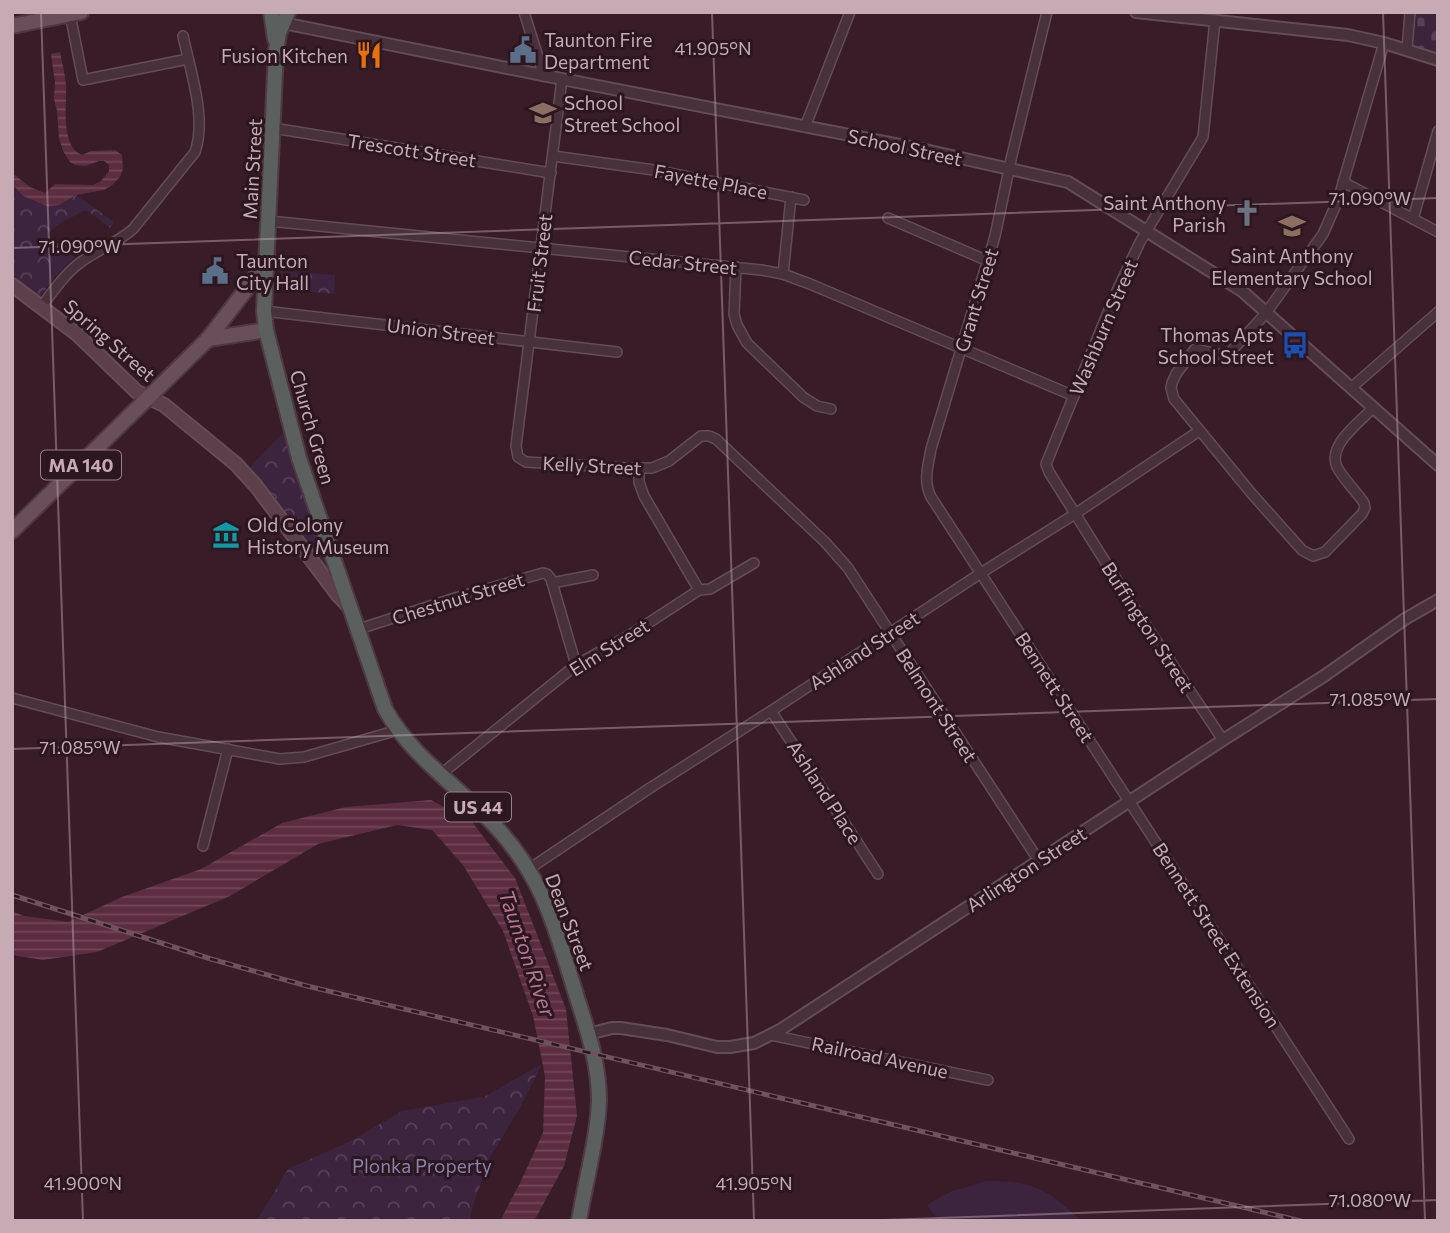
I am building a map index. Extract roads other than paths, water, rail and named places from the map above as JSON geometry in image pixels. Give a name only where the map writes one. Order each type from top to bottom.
[{"type":"highway","name":"Main Street","points":[[266,330],[264,311],[279,15]]},
{"type":"highway","name":"Church Green","points":[[266,330],[299,458],[352,610]]},
{"type":"highway","name":"Dean Street","points":[[352,610],[382,701],[398,730],[509,842],[529,869],[556,930],[596,1065],[598,1108],[579,1221]]},
{"type":"main road","points":[[13,23],[76,13]]},
{"type":"main road","name":"MA 140","points":[[12,531],[208,339],[254,279],[267,254]]},
{"type":"main road","name":"Spring Street","points":[[14,287],[82,338],[135,390],[149,398]]},
{"type":"main road","points":[[230,310],[228,326],[239,334]]},
{"type":"main road","points":[[208,339],[266,330]]},
{"type":"main road","points":[[149,398],[164,405],[191,426],[248,476],[352,610]]},
{"type":"street","points":[[524,12],[544,76]]},
{"type":"street","points":[[805,127],[850,12]]},
{"type":"street","name":"Grant Street","points":[[981,573],[931,497],[926,482],[931,449],[997,229],[1047,12]]},
{"type":"street","points":[[1136,12],[1337,33],[1384,43],[1438,60]]},
{"type":"street","points":[[1406,50],[1410,12]]},
{"type":"street","points":[[76,13],[83,80],[188,59]]},
{"type":"street","name":"School Street","points":[[279,15],[544,76],[805,127],[1074,184],[1236,287],[1437,461]]},
{"type":"street","name":"Washburn Street","points":[[1075,514],[1048,472],[1046,464],[1120,284],[1146,230],[1203,137],[1215,20]]},
{"type":"street","points":[[41,307],[75,267],[135,228],[195,152],[198,110],[183,36]]},
{"type":"street","points":[[1373,408],[1341,441],[1335,456],[1339,469],[1365,508],[1325,552],[1313,556],[1302,550],[1252,494],[1174,399],[1171,388],[1176,374],[1195,349],[1227,356],[1266,313],[1323,234],[1335,209],[1384,43]]},
{"type":"street","name":"Fruit Street","points":[[516,446],[562,79]]},
{"type":"street","name":"Trescott Street","points":[[273,128],[551,173]]},
{"type":"street","points":[[1413,219],[1438,131]]},
{"type":"street","name":"Fayette Place","points":[[553,156],[654,170],[791,197],[783,274]]},
{"type":"street","points":[[1343,182],[1438,232]]},
{"type":"street","points":[[791,197],[803,200]]},
{"type":"street","points":[[888,218],[988,261]]},
{"type":"street","name":"Cedar Street","points":[[269,221],[736,267],[783,274],[1074,396]]},
{"type":"street","points":[[736,267],[734,314],[747,343],[803,397],[817,406],[831,409]]},
{"type":"street","name":"Union Street","points":[[264,311],[617,352]]},
{"type":"street","points":[[1351,388],[1438,312]]},
{"type":"street","name":"Ashland Street","points":[[529,869],[1075,514],[1199,430]]},
{"type":"street","name":"Kelly Street","points":[[516,446],[518,457],[526,462],[639,468],[658,466],[701,436],[711,437]]},
{"type":"street","name":"Belmont Street","points":[[711,437],[722,444],[825,542],[848,568],[1039,861]]},
{"type":"street","points":[[639,468],[639,482],[644,496],[699,590]]},
{"type":"street","name":"Buffington Street","points":[[1075,514],[1223,740]]},
{"type":"street","name":"Elm Street","points":[[440,775],[576,665],[631,635],[699,590],[710,589],[754,563]]},
{"type":"street","name":"Chestnut Street","points":[[359,629],[537,573],[549,575],[552,583]]},
{"type":"street","name":"Bennett Street","points":[[981,573],[1130,801]]},
{"type":"street","points":[[576,665],[552,583],[593,575]]},
{"type":"street","name":"Arlington Street","points":[[589,1034],[621,1028],[717,1047],[748,1044],[771,1035],[1324,676],[1405,619],[1438,600]]},
{"type":"street","points":[[12,698],[158,737],[280,758],[294,758],[398,730]]},
{"type":"street","name":"Ashland Place","points":[[771,711],[878,874]]},
{"type":"street","points":[[204,846],[228,749]]},
{"type":"street","name":"Bennett Street Extension","points":[[1130,801],[1349,1139]]},
{"type":"street","name":"Railroad Avenue","points":[[771,1035],[988,1080]]},
{"type":"water","points":[[60,52],[66,81],[66,124],[70,143],[82,155],[91,151],[115,150],[122,155],[123,169],[120,177],[104,190],[76,195],[59,205],[47,206],[23,196],[12,184],[12,173],[30,187],[45,193],[55,184],[93,185],[101,181],[109,171],[109,165],[104,161],[86,166],[75,165],[63,151],[54,99],[55,82],[51,54]]},
{"type":"water","name":"Taunton River","points":[[431,800],[472,822],[515,878],[566,1009],[577,1116],[564,1166],[534,1221],[500,1221],[543,1133],[545,1076],[533,1016],[503,931],[463,865],[432,830],[397,825],[318,844],[230,896],[97,952],[43,960],[12,955],[12,911],[24,916],[68,922],[122,897],[201,869],[282,823],[346,807]]},
{"type":"railway","points":[[12,895],[211,959],[307,986],[1301,1221]]},
{"type":"place","name":"Taunton Fire Department","points":[[523,50]]},
{"type":"place","name":"Fusion Kitchen","points":[[369,55]]},
{"type":"place","name":"School Street School","points":[[543,113]]},
{"type":"place","name":"Saint Anthony Parish","points":[[1247,213]]},
{"type":"place","name":"Saint Anthony Elementary School","points":[[1292,226]]},
{"type":"place","name":"Taunton City Hall","points":[[215,271]]},
{"type":"place","name":"Thomas Apts School Street","points":[[1295,345]]},
{"type":"place","name":"Old Colony History Museum","points":[[226,535]]},
{"type":"park label","name":"Plonka Property","points":[[422,1165]]}]
